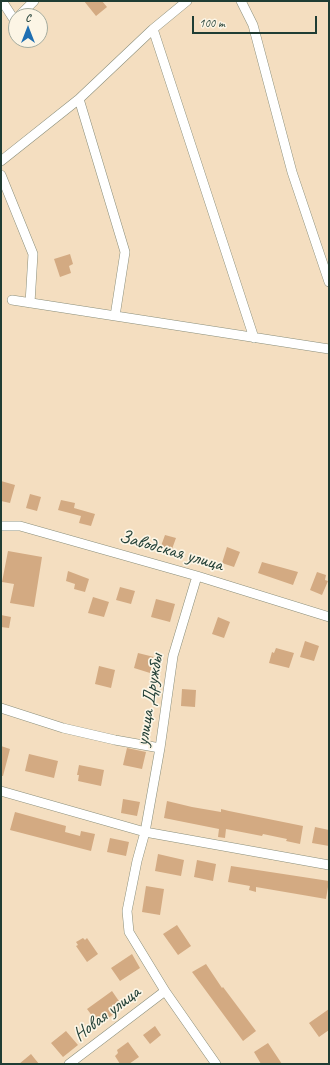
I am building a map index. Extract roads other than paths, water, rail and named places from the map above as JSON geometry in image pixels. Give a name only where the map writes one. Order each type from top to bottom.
[{"type":"street","points":[[2,1],[8,10]]},
{"type":"street","points":[[1,161],[79,99],[153,29],[187,1]]},
{"type":"street","points":[[241,1],[253,25],[292,172],[329,282]]},
{"type":"street","points":[[153,29],[254,338]]},
{"type":"street","points":[[79,99],[125,252],[115,316]]},
{"type":"street","points":[[1,175],[33,254],[30,303]]},
{"type":"street","points":[[12,300],[329,349]]},
{"type":"street","name":"Заводская улица","points":[[1,526],[20,526],[198,576],[329,618]]},
{"type":"street","name":"улица Дружбы","points":[[198,576],[173,656],[146,832],[137,861],[127,911],[129,932],[165,991],[216,1064]]},
{"type":"street","points":[[1,708],[63,728],[115,740],[160,748]]},
{"type":"street","points":[[1,791],[146,832],[329,865]]},
{"type":"street","name":"Новая улица","points":[[69,1064],[165,991]]}]
